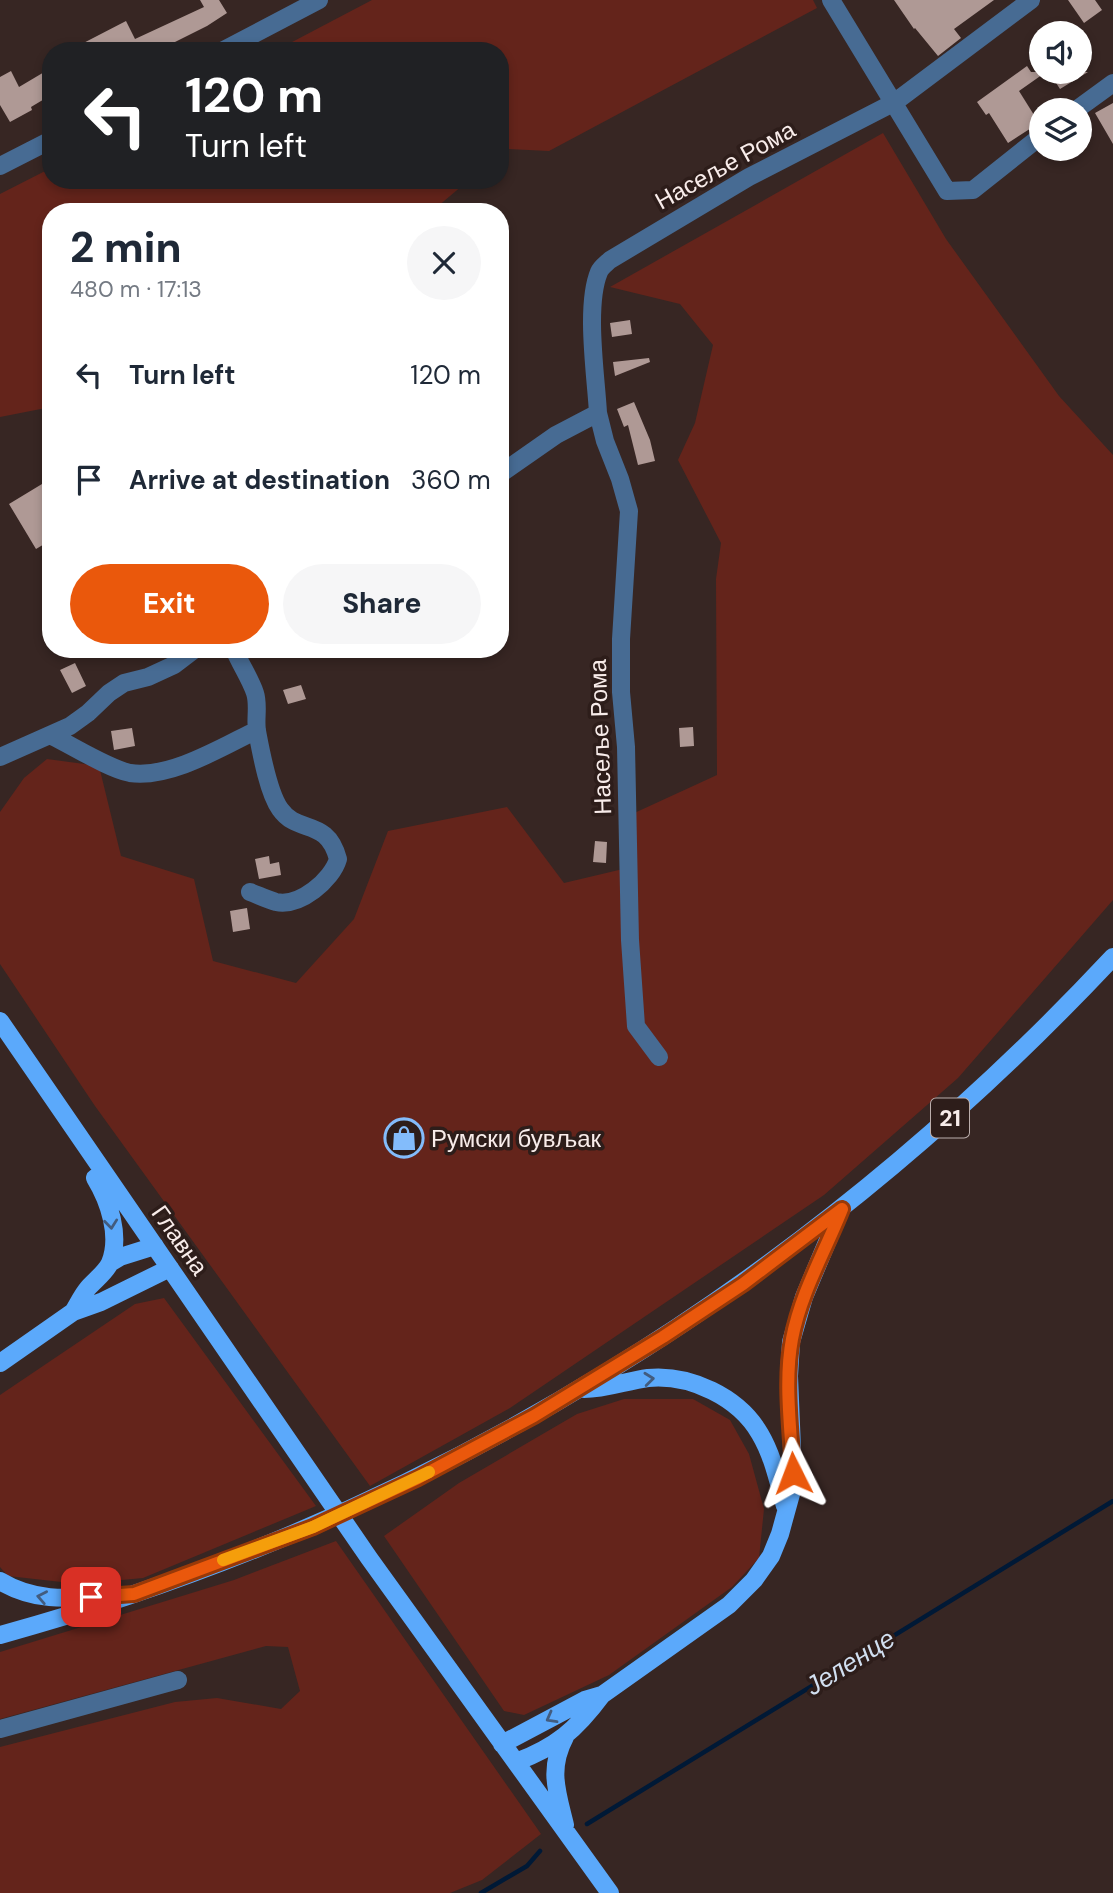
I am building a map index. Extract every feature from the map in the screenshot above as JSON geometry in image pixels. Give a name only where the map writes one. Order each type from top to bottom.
[{"type":"main road","name":"21","points":[[0,1635],[134,1594],[313,1527],[373,1500],[534,1416],[581,1388],[743,1284],[842,1209],[953,1115],[1053,1021],[1113,957]]},
{"type":"main road","name":"Главна","points":[[0,1021],[369,1558],[610,1893]]},
{"type":"main road","points":[[80,1138],[110,1213],[113,1240],[110,1263]]},
{"type":"main road","points":[[568,1835],[558,1796],[555,1770],[557,1752],[565,1738],[602,1695],[708,1621],[745,1590],[771,1556],[791,1494],[793,1473],[789,1376],[791,1342],[808,1285],[842,1209]]},
{"type":"main road","points":[[73,1312],[88,1288],[110,1263],[155,1246]]},
{"type":"main road","points":[[0,1363],[73,1312],[90,1307],[170,1268]]},
{"type":"main road","points":[[581,1388],[601,1388],[659,1378],[693,1384],[726,1398],[760,1433],[777,1472],[785,1509]]},
{"type":"main road","points":[[0,1581],[35,1596],[52,1599],[74,1600],[134,1594]]},
{"type":"main road","points":[[502,1744],[584,1700],[602,1695]]},
{"type":"main road","points":[[516,1762],[541,1753],[565,1738]]},
{"type":"street","points":[[239,42],[319,0]]},
{"type":"street","points":[[831,0],[947,191],[974,190],[1029,146]]},
{"type":"street","points":[[895,102],[1031,0]]},
{"type":"street","points":[[1092,98],[1113,83]]},
{"type":"street","name":"Насеље Рома","points":[[659,1057],[636,1026],[630,940],[621,639],[629,511],[598,413],[593,323],[600,270],[610,260],[749,177],[895,102]]},
{"type":"street","points":[[0,166],[42,145]]},
{"type":"street","points":[[509,468],[556,435],[598,413]]},
{"type":"street","points":[[0,757],[52,736],[88,713],[124,683],[148,677],[182,658]]},
{"type":"street","points":[[238,658],[256,696],[257,730],[272,792],[279,808],[288,818],[328,836],[338,859],[328,879],[292,901],[278,903],[250,892]]},
{"type":"street","points":[[52,736],[117,769],[142,774],[162,771],[209,754],[257,730]]},
{"type":"street","points":[[0,1729],[178,1680]]},
{"type":"shaded area","points":[[372,0],[813,0],[817,8],[549,151],[509,149],[509,42],[292,42]]},
{"type":"shaded area","points":[[883,133],[946,239],[1059,396],[1113,455],[1113,900],[958,1078],[824,1195],[510,1408],[370,1486],[95,1106],[0,964],[0,812],[24,778],[47,759],[99,766],[121,856],[194,879],[213,961],[296,983],[354,919],[388,831],[507,807],[564,883],[623,869],[630,815],[717,775],[716,579],[721,543],[678,460],[695,423],[713,345],[680,304],[610,287]]},
{"type":"shaded area","points":[[42,173],[42,189],[458,189],[442,203],[42,203],[42,409],[0,417],[0,194]]},
{"type":"shaded area","points":[[164,1298],[316,1506],[143,1578],[79,1584],[8,1576],[0,1567],[0,1395],[135,1304]]},
{"type":"shaded area","points":[[624,1399],[693,1399],[730,1420],[749,1454],[764,1509],[759,1558],[732,1587],[609,1675],[524,1715],[504,1711],[384,1536],[459,1483],[577,1414]]},
{"type":"shaded area","points":[[336,1541],[541,1834],[482,1880],[450,1893],[0,1893],[0,1747],[175,1702],[217,1698],[281,1709],[300,1691],[288,1647],[266,1646],[0,1719],[0,1652],[234,1580]]},
{"type":"building","points":[[200,0],[219,0],[227,13],[175,42],[85,42],[126,21],[135,39],[204,7]]},
{"type":"building","points":[[894,0],[994,0],[954,29],[961,38],[938,56],[914,29]]},
{"type":"building","points":[[1068,0],[1095,0],[1102,10],[1083,21]]},
{"type":"building","points":[[1027,66],[1029,84],[1019,91],[1029,107],[1029,129],[1008,143],[989,113],[986,115],[977,102]]},
{"type":"building","points":[[11,71],[19,87],[42,73],[42,100],[31,107],[32,110],[10,122],[0,105],[0,77]]},
{"type":"building","points":[[1113,103],[1113,144],[1095,113]]},
{"type":"building","points":[[630,320],[632,334],[612,337],[610,323]]},
{"type":"building","points":[[649,358],[650,362],[615,376],[613,362]]},
{"type":"building","points":[[634,402],[650,440],[655,461],[638,465],[628,425],[624,427],[617,409]]},
{"type":"building","points":[[42,484],[42,545],[36,549],[9,504]]},
{"type":"building","points":[[75,663],[86,686],[72,693],[60,670]]},
{"type":"building","points":[[301,685],[306,699],[288,704],[283,690]]},
{"type":"building","points":[[693,727],[694,746],[680,747],[679,728]]},
{"type":"building","points":[[132,728],[135,746],[114,750],[111,731]]},
{"type":"building","points":[[595,841],[607,842],[606,863],[593,862]]},
{"type":"building","points":[[269,856],[270,864],[279,862],[281,875],[259,879],[255,859]]},
{"type":"building","points":[[247,908],[250,929],[233,932],[230,911]]},
{"type":"waterway","name":"Јеленце","points":[[587,1824],[1113,1501]]},
{"type":"waterway","name":"Јеленце","points":[[481,1893],[527,1866],[540,1851]]},
{"type":"slow traffic","points":[[223,1560],[313,1527],[429,1472]]},
{"type":"place","name":"Румски бувљак","points":[[404,1138]]},
{"type":"route","points":[[91,1597],[134,1594],[313,1527],[418,1478],[534,1416],[663,1337],[743,1284],[842,1209],[813,1273],[791,1342],[789,1376],[793,1473]]}]
